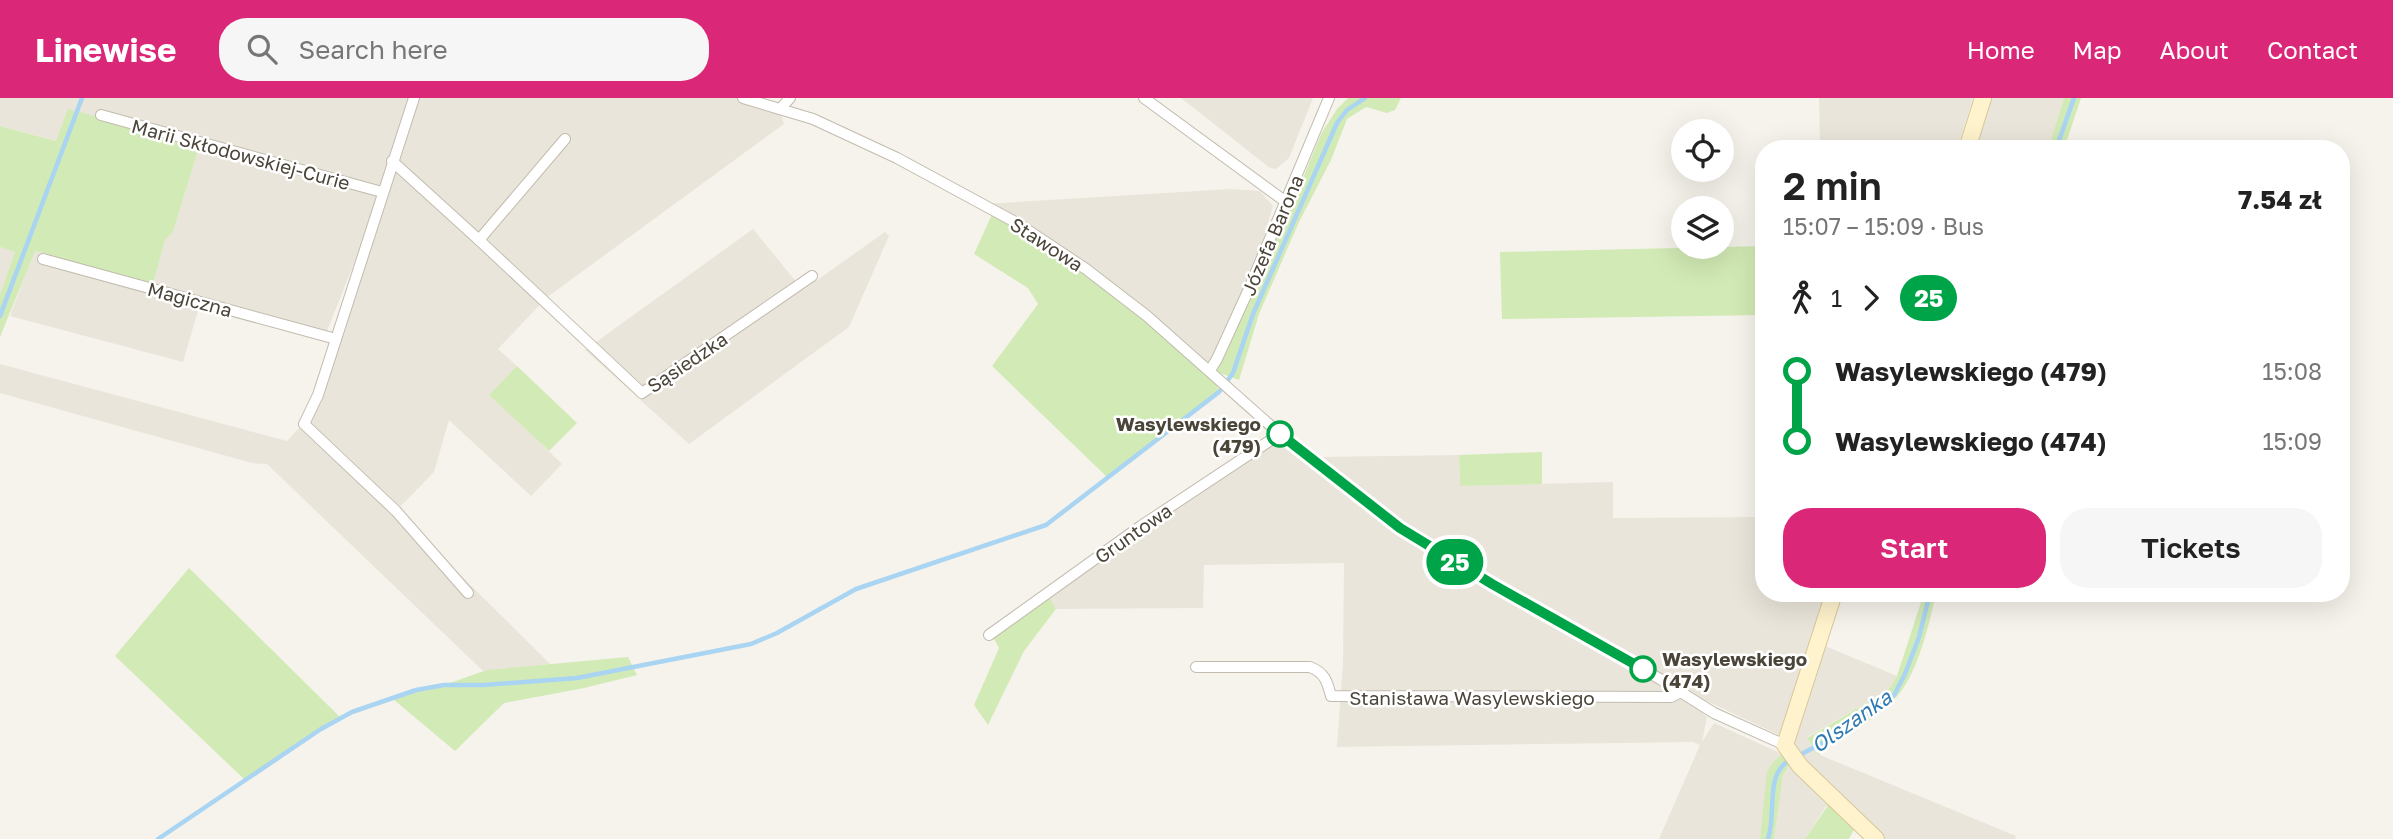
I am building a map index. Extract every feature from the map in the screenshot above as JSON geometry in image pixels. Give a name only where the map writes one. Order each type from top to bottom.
[{"type":"street","points":[[414,98],[318,395],[304,424],[396,511],[468,593]]},
{"type":"street","name":"Stawowa","points":[[743,98],[813,119],[897,158],[1017,223],[1147,316],[1280,434]]},
{"type":"street","points":[[780,109],[790,98]]},
{"type":"street","points":[[1144,98],[1286,202]]},
{"type":"street","name":"Józefa Barona","points":[[1210,370],[1243,302],[1329,98]]},
{"type":"street","points":[[1970,140],[1983,98]]},
{"type":"street","name":"Marii Skłodowskiej-Curie","points":[[101,116],[382,192]]},
{"type":"street","points":[[479,240],[565,139]]},
{"type":"street","name":"Sąsiedzka","points":[[392,161],[642,393],[812,276]]},
{"type":"street","name":"Magiczna","points":[[43,259],[336,339]]},
{"type":"street","points":[[1280,434],[1400,528],[1714,713],[1786,748],[1800,766],[1876,839]]},
{"type":"street","name":"Gruntowa","points":[[989,635],[1141,526],[1280,434]]},
{"type":"street","points":[[1786,748],[1831,602]]},
{"type":"street","name":"Stanisława Wasylewskiego","points":[[1196,667],[1310,667],[1327,679],[1331,696],[1671,697],[1681,692]]},
{"type":"shaded area","points":[[0,98],[743,98],[780,109],[784,124],[546,298],[498,349],[517,366],[490,395],[562,464],[531,496],[449,420],[434,472],[396,511],[550,664],[483,671],[267,464],[252,463],[0,393],[0,364],[287,441],[320,405],[351,306],[379,200],[327,331],[202,297],[183,362],[10,316],[34,251],[153,283],[165,240],[173,232],[200,144],[68,110],[57,141],[0,126]]},
{"type":"shaded area","points":[[1181,98],[1313,98],[1289,158],[1276,169],[1270,168]]},
{"type":"shaded area","points":[[1819,98],[1973,98],[1960,140],[1820,140]]},
{"type":"shaded area","points":[[1989,98],[2064,98],[2051,140],[1977,140]]},
{"type":"shaded area","points":[[1231,189],[1260,191],[1273,206],[1248,291],[1210,370],[983,204]]},
{"type":"shaded area","points":[[753,229],[803,290],[885,232],[889,236],[849,327],[689,444],[585,350]]},
{"type":"shaded area","points":[[0,247],[15,252],[0,294]]},
{"type":"shaded area","points":[[1280,434],[1313,461],[1318,457],[1459,455],[1460,486],[1613,482],[1613,518],[1755,517],[1755,602],[1832,602],[1825,646],[1897,676],[1888,690],[1807,737],[1813,747],[1820,755],[2016,836],[2015,839],[1876,839],[1826,806],[1805,839],[1774,839],[1783,775],[1790,764],[1816,648],[1779,735],[1664,681],[1707,717],[1702,742],[1714,723],[1782,754],[1772,763],[1760,839],[1659,839],[1700,745],[1693,742],[1337,747],[1343,662],[1344,563],[1204,565],[1203,608],[1056,609],[1047,593]]},
{"type":"green space","points":[[1348,98],[1401,98],[1395,110],[1387,113],[1366,107],[1347,119],[1331,160],[1299,222],[1259,314],[1239,380],[1211,370],[1219,392],[1108,478],[992,366],[1038,304],[1028,288],[974,254],[994,210],[1017,223],[1210,369],[1291,207],[1321,134],[1337,109]]},
{"type":"green space","points":[[2064,98],[2081,98],[2067,140],[2051,140]]},
{"type":"green space","points":[[68,109],[200,144],[173,232],[165,240],[153,284],[35,251],[0,337],[0,294],[15,252],[0,247],[0,126],[56,141]]},
{"type":"green space","points":[[1755,246],[1755,315],[1502,319],[1500,252],[1671,248],[1671,259],[1734,259],[1734,247]]},
{"type":"green space","points":[[517,366],[577,423],[549,451],[489,395]]},
{"type":"green space","points":[[1542,452],[1542,484],[1460,486],[1459,455]]},
{"type":"green space","points":[[189,568],[341,718],[245,780],[115,656]]},
{"type":"green space","points":[[1047,593],[1056,609],[1024,651],[988,725],[974,705],[999,648],[991,633]]},
{"type":"green space","points":[[1921,602],[1934,602],[1920,654],[1904,687],[1876,716],[1829,745],[1819,755],[1807,738],[1888,690],[1897,676]]},
{"type":"green space","points":[[628,657],[637,675],[504,703],[455,751],[393,699],[416,691],[444,687],[487,670]]},
{"type":"green space","points":[[1782,754],[1790,764],[1783,775],[1774,839],[1760,839],[1767,772]]},
{"type":"green space","points":[[1833,798],[1858,822],[1849,839],[1805,839]]},
{"type":"waterway","points":[[0,316],[82,98]]},
{"type":"waterway","points":[[158,839],[321,729],[352,712],[416,690],[444,685],[484,685],[577,678],[751,644],[777,633],[856,589],[1046,525],[1219,392],[1233,373],[1253,314],[1337,123],[1347,110],[1365,98]]},
{"type":"waterway","name":"Olszanka","points":[[2059,140],[2074,98]]},
{"type":"waterway","name":"Olszanka","points":[[1798,756],[1848,729],[1894,695],[1919,637],[1928,602]]},
{"type":"waterway","name":"Olszanka","points":[[1768,839],[1774,785],[1782,766],[1790,760]]},
{"type":"bus line","name":"25","points":[[1280,434],[1400,528],[1492,584],[1643,669]]},
{"type":"place","name":"Wasylewskiego (479)","points":[[1280,434]]},
{"type":"place","name":"Wasylewskiego (474)","points":[[1643,669]]}]
